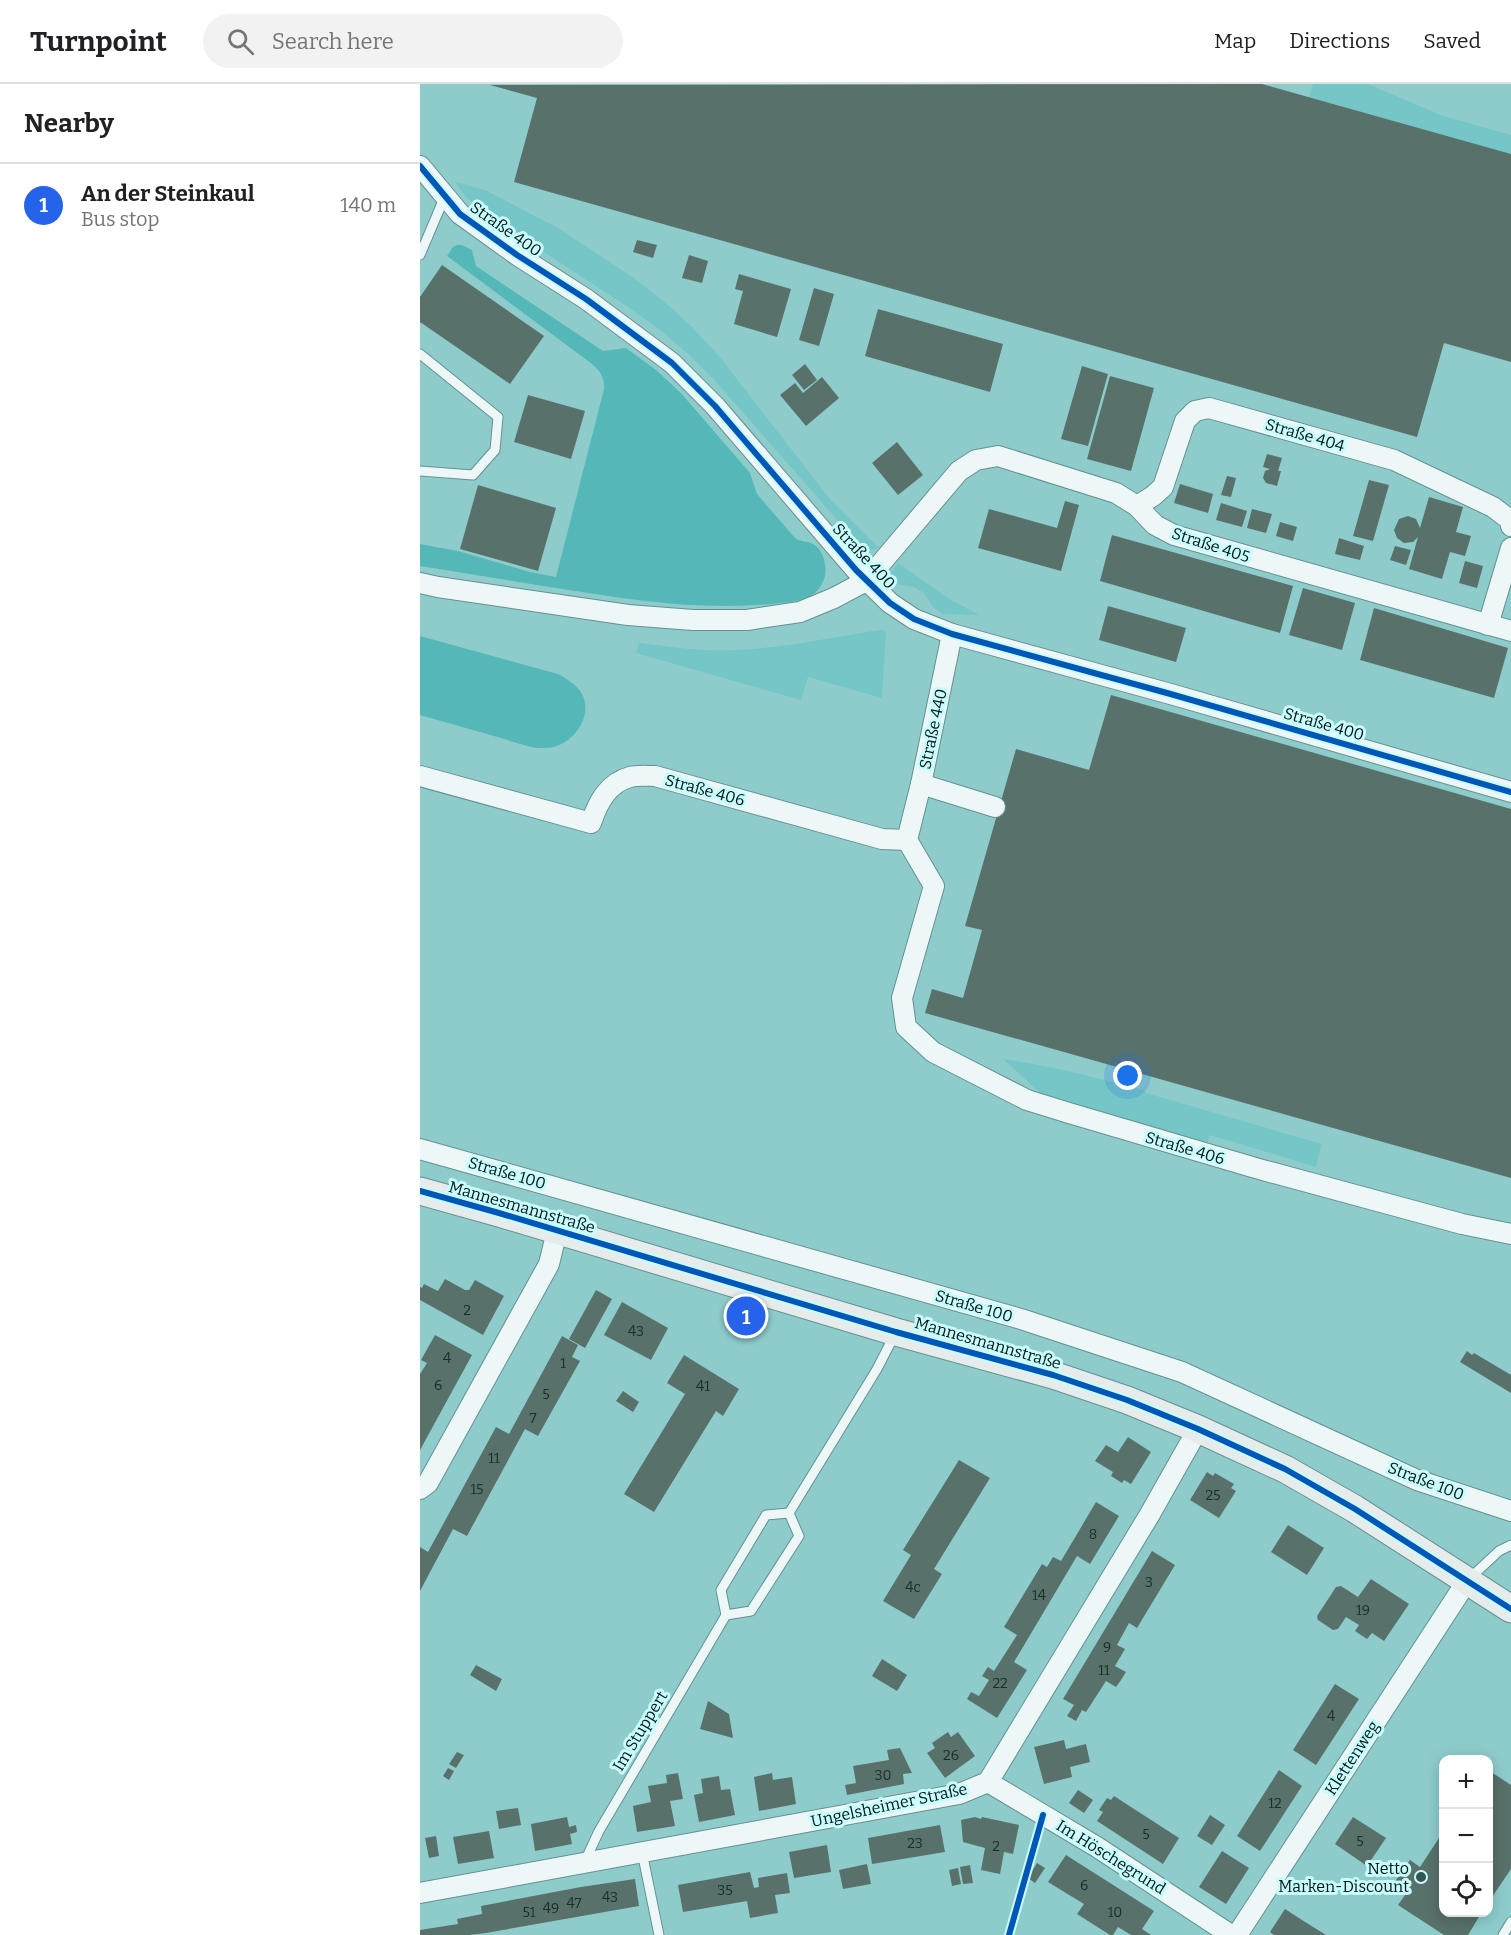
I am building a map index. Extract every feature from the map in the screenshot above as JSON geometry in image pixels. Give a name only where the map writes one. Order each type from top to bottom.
[{"type":"main road","name":"Mannesmannstraße","points":[[420,1191],[896,1332],[1053,1375],[1127,1400],[1198,1429],[1285,1469],[1355,1509],[1511,1609]]},
{"type":"street","name":"Straße 400","points":[[420,166],[460,214],[517,255],[586,299],[672,363],[716,406],[866,580],[890,603],[914,619],[952,634],[1511,792]]},
{"type":"street","name":"Straße 404","points":[[1137,506],[1163,487],[1185,422],[1195,411],[1209,408],[1394,460],[1493,507],[1510,520],[1511,526]]},
{"type":"street","name":"Straße 405","points":[[420,583],[628,615],[693,620],[747,620],[800,612],[834,598],[866,580],[960,471],[976,460],[998,456],[1116,493],[1137,506],[1155,525],[1174,535],[1511,631]]},
{"type":"street","points":[[1488,624],[1511,548]]},
{"type":"street","name":"Straße 440","points":[[952,634],[921,784],[995,807]]},
{"type":"street","name":"Straße 406","points":[[420,776],[591,823],[597,805],[610,787],[631,777],[655,776],[882,839],[908,840],[934,886],[902,998],[906,1027],[933,1052],[1027,1100],[1259,1169],[1462,1224],[1511,1234]]},
{"type":"street","points":[[908,840],[921,784]]},
{"type":"street","name":"Straße 100","points":[[420,1149],[1021,1319],[1171,1368],[1417,1480],[1511,1511]]},
{"type":"street","points":[[420,1489],[428,1483],[549,1264],[557,1231]]},
{"type":"street","name":"Ungelsheimer Straße","points":[[420,1893],[959,1794],[988,1782],[1150,1514],[1198,1429]]},
{"type":"street","name":"Klettenweg","points":[[1237,1935],[1467,1581]]},
{"type":"street","name":"Im Höschegrund","points":[[988,1782],[1097,1847],[1232,1935]]},
{"type":"lane","points":[[420,255],[445,196]]},
{"type":"lane","points":[[420,354],[498,417],[495,450],[473,474],[420,471]]},
{"type":"lane","points":[[789,1513],[877,1369],[896,1332]]},
{"type":"lane","points":[[789,1513],[798,1536],[751,1611],[726,1615],[721,1590],[766,1515],[789,1513]]},
{"type":"lane","points":[[1467,1581],[1499,1551],[1511,1545]]},
{"type":"lane","name":"Im Stuppert","points":[[584,1863],[599,1831],[726,1615]]},
{"type":"lane","points":[[642,1852],[659,1935]]},
{"type":"lane","points":[[1503,1935],[1511,1922]]},
{"type":"shaded area","points":[[1313,84],[1368,84],[1443,116],[1511,135],[1511,154],[1309,97]]},
{"type":"shaded area","points":[[455,182],[485,190],[558,228],[631,276],[666,303],[719,356],[830,499],[879,548],[872,550],[862,548],[716,382],[687,353],[628,307],[493,219],[466,197]]},
{"type":"shaded area","points":[[457,245],[472,250],[476,266],[603,351],[626,348],[656,370],[681,393],[750,473],[757,494],[795,538],[813,544],[819,550],[825,562],[825,576],[817,591],[804,599],[783,603],[731,606],[685,605],[616,597],[420,566],[420,544],[458,551],[530,572],[556,577],[604,389],[604,381],[592,364],[447,256]]},
{"type":"shaded area","points":[[898,563],[948,598],[979,615],[943,614],[934,608],[924,593],[914,587],[894,584],[889,577]]},
{"type":"shaded area","points":[[880,630],[886,631],[882,698],[808,677],[801,700],[636,653],[639,643],[700,650],[736,650],[790,645]]},
{"type":"shaded area","points":[[420,636],[558,674],[579,689],[582,694],[585,713],[580,726],[572,737],[560,745],[541,748],[523,745],[420,715]]},
{"type":"shaded area","points":[[1003,1059],[1128,1086],[1322,1144],[1316,1167],[1210,1135],[1206,1147],[1048,1100]]},
{"type":"building","points":[[1262,84],[1511,154],[1511,362],[1444,343],[1417,437],[514,182],[537,98],[490,85]]},
{"type":"building","points":[[637,240],[657,245],[653,258],[633,252]]},
{"type":"building","points":[[689,255],[708,261],[702,283],[682,278]]},
{"type":"building","points":[[442,265],[544,336],[510,384],[420,322],[420,297]]},
{"type":"building","points":[[739,274],[791,289],[777,337],[734,324],[743,291],[735,289]]},
{"type":"building","points":[[814,288],[834,294],[819,346],[799,340]]},
{"type":"building","points":[[878,309],[1003,344],[990,392],[865,356]]},
{"type":"building","points":[[805,364],[817,380],[804,390],[792,375]]},
{"type":"building","points":[[1082,366],[1108,374],[1088,446],[1061,439]]},
{"type":"building","points":[[1110,376],[1154,388],[1131,471],[1087,459]]},
{"type":"building","points":[[822,377],[839,398],[806,426],[780,395],[795,383],[803,393]]},
{"type":"building","points":[[528,395],[585,411],[571,459],[514,442]]},
{"type":"building","points":[[897,442],[923,475],[898,495],[872,463]]},
{"type":"building","points":[[1267,454],[1282,458],[1277,486],[1266,483],[1263,478],[1265,471],[1270,469],[1263,467]]},
{"type":"building","points":[[1227,476],[1236,478],[1231,497],[1221,495]]},
{"type":"building","points":[[1369,480],[1389,485],[1373,541],[1353,536]]},
{"type":"building","points":[[1180,484],[1213,494],[1208,513],[1174,503]]},
{"type":"building","points":[[478,485],[556,508],[538,571],[460,549]]},
{"type":"building","points":[[1429,497],[1463,507],[1456,532],[1471,536],[1465,556],[1450,552],[1442,579],[1409,569],[1418,537],[1413,542],[1404,543],[1397,538],[1394,530],[1399,519],[1408,516],[1416,519],[1420,528]]},
{"type":"building","points":[[1065,501],[1079,505],[1061,571],[978,548],[989,509],[1057,528]]},
{"type":"building","points":[[1221,503],[1247,511],[1242,527],[1216,520]]},
{"type":"building","points":[[1252,509],[1272,514],[1266,533],[1247,528]]},
{"type":"building","points":[[1280,522],[1297,527],[1293,541],[1276,536]]},
{"type":"building","points":[[1112,535],[1293,586],[1280,633],[1100,581]]},
{"type":"building","points":[[1339,538],[1364,546],[1360,560],[1335,554]]},
{"type":"building","points":[[1395,546],[1411,550],[1406,565],[1390,560]]},
{"type":"building","points":[[1465,561],[1483,566],[1477,588],[1459,583]]},
{"type":"building","points":[[1303,588],[1355,603],[1342,650],[1289,635]]},
{"type":"building","points":[[1108,606],[1186,628],[1176,662],[1099,640]]},
{"type":"building","points":[[1374,608],[1508,648],[1494,698],[1360,660]]},
{"type":"building","points":[[1111,695],[1511,809],[1511,1178],[925,1013],[932,989],[963,998],[982,930],[965,926],[1016,749],[1089,770]]},
{"type":"building","points":[[445,1279],[465,1290],[469,1290],[475,1280],[504,1296],[483,1335],[420,1300],[420,1287],[422,1288],[424,1284],[438,1291]]},
{"type":"building","points":[[596,1290],[612,1299],[585,1348],[569,1339]]},
{"type":"building","points":[[622,1302],[668,1328],[651,1360],[604,1335]]},
{"type":"building","points":[[435,1335],[472,1355],[420,1450],[420,1374],[427,1363],[421,1360]]},
{"type":"building","points":[[562,1336],[578,1345],[572,1357],[580,1361],[538,1436],[525,1429],[467,1536],[453,1529],[420,1591],[420,1547],[428,1552],[496,1427],[509,1434]]},
{"type":"building","points":[[1467,1351],[1511,1375],[1511,1393],[1460,1362]]},
{"type":"building","points":[[684,1355],[739,1389],[723,1416],[716,1411],[654,1512],[624,1494],[685,1394],[667,1383]]},
{"type":"building","points":[[623,1391],[639,1402],[633,1412],[616,1401]]},
{"type":"building","points":[[1128,1437],[1151,1452],[1131,1484],[1124,1480],[1122,1483],[1111,1476],[1113,1472],[1095,1461],[1106,1445],[1118,1452]]},
{"type":"building","points":[[959,1460],[990,1478],[934,1569],[942,1574],[914,1619],[883,1601],[911,1555],[903,1550]]},
{"type":"building","points":[[1207,1472],[1213,1476],[1215,1473],[1234,1484],[1231,1488],[1236,1491],[1219,1518],[1190,1500]]},
{"type":"building","points":[[1096,1502],[1119,1516],[1090,1564],[1077,1556],[1014,1662],[1027,1670],[997,1718],[967,1699],[971,1692],[979,1696],[989,1680],[982,1676],[988,1667],[994,1671],[1017,1635],[1004,1627],[1042,1564],[1047,1567],[1053,1557],[1061,1561]]},
{"type":"building","points":[[1288,1525],[1324,1548],[1307,1575],[1271,1552]]},
{"type":"building","points":[[1152,1551],[1175,1565],[1137,1628],[1129,1623],[1117,1645],[1125,1649],[1115,1666],[1126,1672],[1121,1680],[1116,1687],[1106,1681],[1086,1712],[1082,1710],[1076,1721],[1067,1716],[1074,1705],[1063,1699]]},
{"type":"building","points":[[1371,1579],[1409,1604],[1384,1641],[1372,1633],[1367,1639],[1355,1631],[1359,1625],[1346,1617],[1338,1629],[1333,1630],[1318,1620],[1317,1616],[1336,1587],[1341,1586],[1358,1597]]},
{"type":"building","points":[[882,1659],[907,1675],[897,1691],[872,1676]]},
{"type":"building","points":[[476,1665],[502,1679],[496,1691],[470,1675]]},
{"type":"building","points":[[1335,1684],[1359,1699],[1316,1765],[1293,1750]]},
{"type":"building","points":[[708,1701],[729,1714],[733,1738],[700,1729]]},
{"type":"building","points":[[948,1732],[951,1737],[958,1732],[975,1756],[945,1778],[927,1753],[935,1748],[932,1743]]},
{"type":"building","points":[[1064,1740],[1066,1749],[1086,1744],[1090,1762],[1070,1767],[1072,1777],[1044,1784],[1034,1747]]},
{"type":"building","points":[[900,1748],[912,1773],[903,1774],[904,1784],[847,1795],[845,1785],[856,1783],[853,1766],[889,1760],[887,1750]]},
{"type":"building","points":[[457,1752],[464,1755],[456,1768],[449,1764]]},
{"type":"building","points":[[448,1768],[454,1771],[449,1780],[443,1776]]},
{"type":"building","points":[[1279,1770],[1302,1786],[1260,1851],[1237,1836]]},
{"type":"building","points":[[678,1773],[683,1799],[670,1801],[675,1826],[637,1832],[633,1806],[651,1802],[648,1786],[667,1783],[666,1775]]},
{"type":"building","points":[[772,1773],[773,1780],[792,1777],[796,1804],[759,1811],[754,1777]]},
{"type":"building","points":[[1493,1773],[1511,1785],[1511,1869],[1493,1896]]},
{"type":"building","points":[[719,1776],[721,1790],[730,1789],[735,1815],[699,1822],[694,1795],[703,1793],[701,1779]]},
{"type":"building","points":[[1078,1790],[1093,1800],[1084,1813],[1069,1803]]},
{"type":"building","points":[[1114,1796],[1179,1838],[1163,1864],[1097,1821],[1103,1812],[1099,1810],[1107,1798],[1111,1800]]},
{"type":"building","points":[[518,1808],[521,1825],[499,1829],[496,1811]]},
{"type":"building","points":[[1210,1815],[1225,1825],[1212,1845],[1197,1836]]},
{"type":"building","points":[[567,1817],[569,1827],[576,1825],[577,1832],[570,1834],[572,1844],[535,1851],[531,1824]]},
{"type":"building","points":[[975,1817],[1019,1825],[1013,1854],[1004,1852],[1000,1874],[981,1870],[985,1848],[963,1842],[961,1820]]},
{"type":"building","points":[[1353,1817],[1386,1838],[1367,1866],[1335,1844]]},
{"type":"building","points":[[940,1825],[945,1852],[872,1864],[868,1838]]},
{"type":"building","points":[[489,1831],[494,1858],[458,1864],[453,1837]]},
{"type":"building","points":[[436,1836],[439,1856],[429,1858],[425,1838]]},
{"type":"building","name":"Netto Marken-Discount","points":[[1439,1838],[1439,1917],[1479,1917],[1468,1935],[1444,1935],[1398,1905],[1405,1895],[1392,1886],[1410,1860],[1420,1867]]},
{"type":"building","points":[[827,1845],[831,1872],[794,1878],[789,1852]]},
{"type":"building","points":[[1222,1851],[1249,1868],[1226,1904],[1199,1887]]},
{"type":"building","points":[[1066,1855],[1154,1911],[1142,1929],[1151,1935],[1131,1935],[1118,1927],[1113,1935],[1110,1935],[1077,1914],[1084,1904],[1048,1882]]},
{"type":"building","points":[[1037,1863],[1045,1868],[1035,1883],[1028,1878]]},
{"type":"building","points":[[867,1864],[871,1884],[843,1889],[839,1870]]},
{"type":"building","points":[[970,1865],[973,1883],[963,1884],[960,1867]]},
{"type":"building","points":[[958,1868],[961,1884],[952,1886],[949,1870]]},
{"type":"building","points":[[750,1872],[754,1888],[759,1887],[758,1878],[787,1873],[790,1893],[775,1895],[778,1913],[750,1918],[747,1901],[683,1912],[678,1885]]},
{"type":"building","points":[[635,1879],[639,1906],[486,1933],[420,1935],[420,1930],[458,1924],[457,1919],[482,1914],[481,1906]]},
{"type":"building","points":[[1285,1909],[1326,1935],[1274,1935],[1270,1932]]},
{"type":"cycle path","points":[[420,166],[460,214],[517,255],[586,299],[672,363],[715,406],[856,570],[890,603],[914,619],[952,634],[1511,792]]},
{"type":"cycle path","points":[[420,1191],[896,1332],[1053,1375],[1127,1400],[1198,1429],[1285,1469],[1355,1509],[1511,1609]]},
{"type":"cycle path","points":[[1009,1935],[1043,1815]]},
{"type":"place","name":"An der Steinkaul","points":[[746,1316]]},
{"type":"place","name":"Netto Marken-Discount","points":[[1421,1877]]}]
